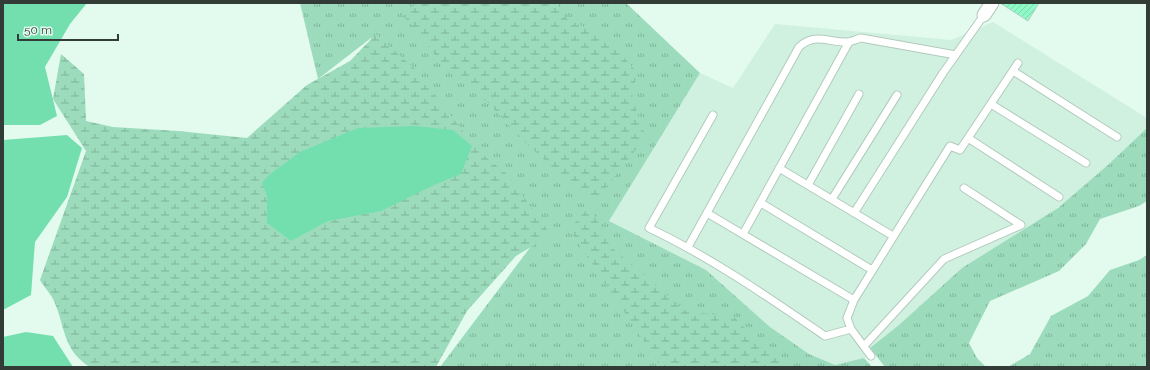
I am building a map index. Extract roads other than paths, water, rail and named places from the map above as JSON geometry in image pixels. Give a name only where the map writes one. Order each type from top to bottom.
[{"type":"street","points":[[984,15],[992,3]]},
{"type":"lane","points":[[854,213],[956,54],[984,15]]},
{"type":"lane","points":[[688,247],[799,47],[806,40],[819,39],[849,42],[861,38],[956,54]]},
{"type":"lane","points":[[743,234],[849,42]]},
{"type":"lane","points":[[871,356],[851,329],[846,318],[854,300],[950,146],[960,150],[1018,63]]},
{"type":"lane","points":[[1013,71],[1117,137]]},
{"type":"lane","points":[[808,185],[859,94]]},
{"type":"lane","points":[[832,199],[897,96]]},
{"type":"lane","points":[[991,104],[1086,164]]},
{"type":"lane","points":[[712,115],[649,228],[688,247],[724,268],[826,336],[851,329]]},
{"type":"lane","points":[[968,138],[1059,197]]},
{"type":"lane","points":[[779,168],[893,236]]},
{"type":"lane","points":[[864,346],[944,259],[1022,225],[964,188]]},
{"type":"lane","points":[[761,203],[872,270]]},
{"type":"lane","points":[[707,213],[854,300]]}]
